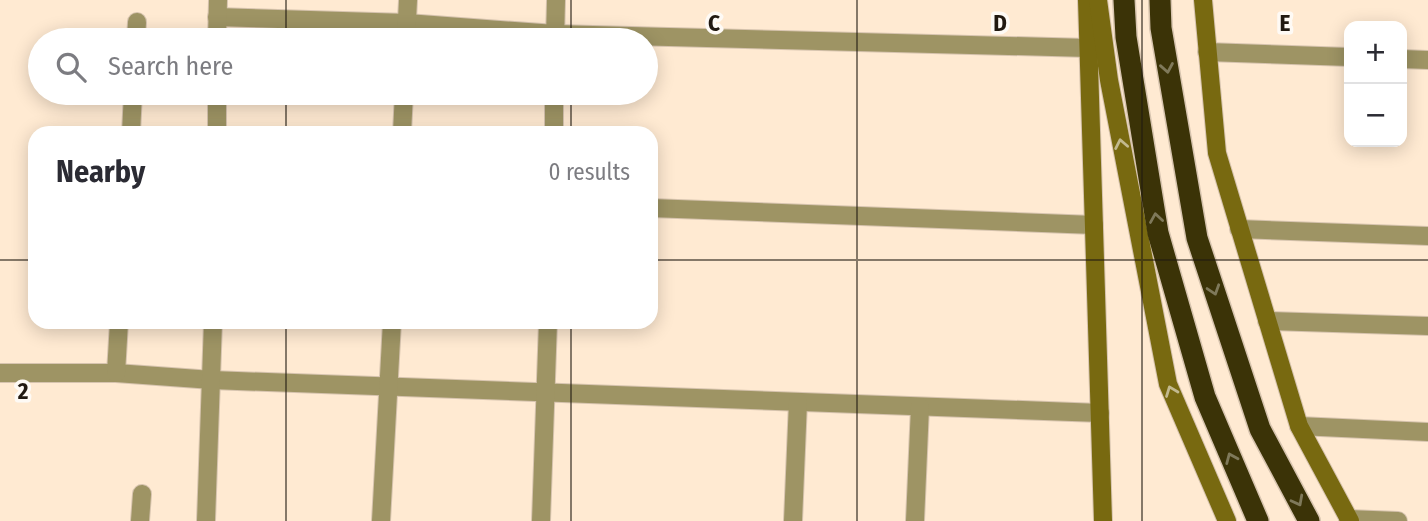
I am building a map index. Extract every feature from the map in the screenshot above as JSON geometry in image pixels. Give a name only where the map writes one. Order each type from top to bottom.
[{"type":"highway","points":[[1124,0],[1126,37],[1158,233],[1205,397],[1258,521]]},
{"type":"highway","points":[[1160,0],[1161,28],[1197,238],[1260,429],[1309,521]]},
{"type":"main road","points":[[1087,0],[1103,521]]},
{"type":"main road","points":[[1098,0],[1109,80],[1168,384],[1227,521]]},
{"type":"main road","points":[[1203,0],[1216,153],[1299,426],[1349,520]]},
{"type":"street","points":[[407,28],[408,0]]},
{"type":"street","points":[[555,28],[556,0]]},
{"type":"street","points":[[217,28],[218,9],[374,28]]},
{"type":"street","points":[[658,39],[1088,48]]},
{"type":"street","points":[[1208,52],[1344,57]]},
{"type":"street","points":[[1407,59],[1428,60]]},
{"type":"street","points":[[131,126],[132,105]]},
{"type":"street","points":[[217,105],[217,126]]},
{"type":"street","points":[[402,126],[403,105]]},
{"type":"street","points":[[554,105],[554,126]]},
{"type":"street","points":[[658,208],[1094,225]]},
{"type":"street","points":[[1239,229],[1428,236]]},
{"type":"street","points":[[1267,321],[1428,326]]},
{"type":"street","points":[[116,373],[119,329]]},
{"type":"street","points":[[206,521],[213,329]]},
{"type":"street","points":[[381,521],[392,329]]},
{"type":"street","points":[[541,521],[548,329]]},
{"type":"street","points":[[0,373],[116,373],[212,380],[545,394],[1100,413]]},
{"type":"street","points":[[793,521],[798,402]]},
{"type":"street","points":[[915,521],[920,407]]},
{"type":"street","points":[[1299,426],[1428,432]]},
{"type":"street","points":[[141,521],[142,494]]},
{"type":"street","points":[[1349,520],[1398,521]]}]
